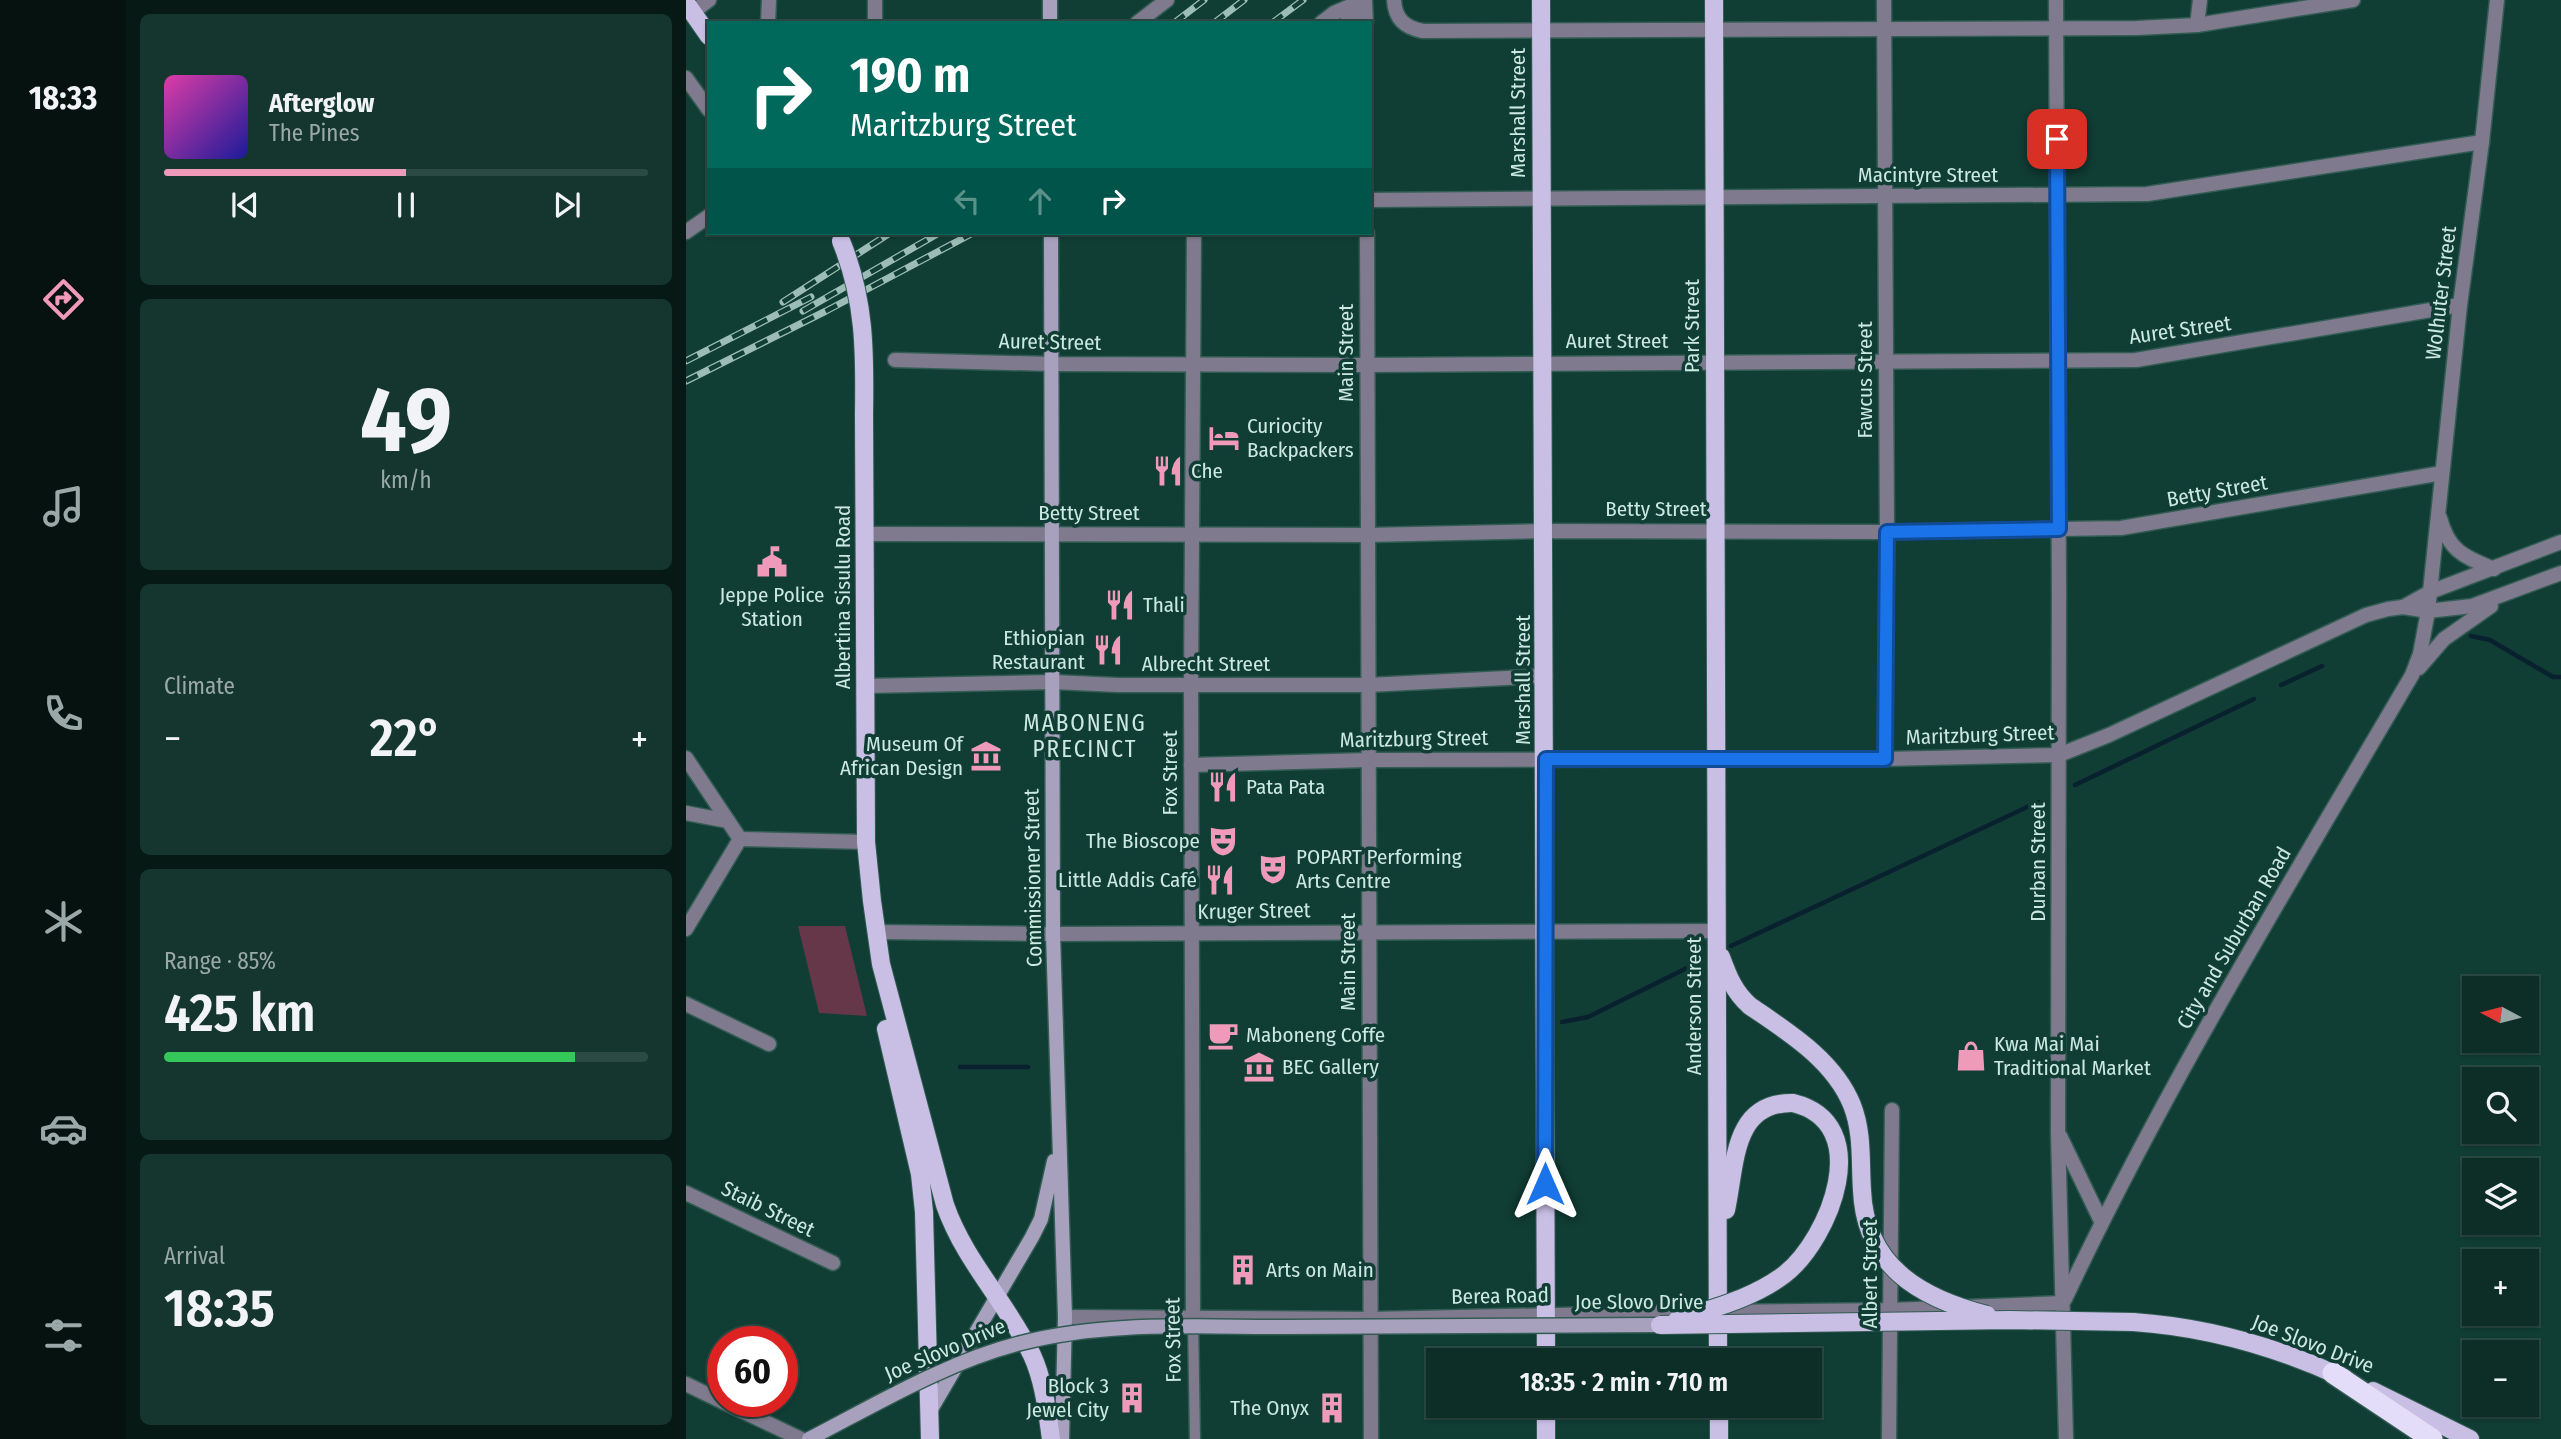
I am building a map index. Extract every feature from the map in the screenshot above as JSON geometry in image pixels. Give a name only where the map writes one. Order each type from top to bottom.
[{"type":"highway","points":[[2333,1373],[2432,1439]]},
{"type":"main road","points":[[1050,0],[1050,21]]},
{"type":"main road","name":"Marshall Street","points":[[1541,0],[1546,759],[1546,1348]]},
{"type":"main road","name":"Park Street","points":[[1714,0],[1716,652]]},
{"type":"main road","points":[[689,7],[707,33]]},
{"type":"main road","name":"Commissioner Street","points":[[1051,235],[1053,934],[1065,1317],[1062,1439]]},
{"type":"main road","name":"Albertina Sisulu Road","points":[[839,237],[854,275],[861,305],[864,360],[866,842],[880,964],[954,1231],[1018,1329],[1039,1372],[1051,1439]]},
{"type":"main road","name":"Anderson Street","points":[[1716,652],[1718,1348]]},
{"type":"main road","points":[[1716,937],[1729,981],[1741,998],[1810,1050],[1825,1063],[1842,1085],[1852,1104],[1861,1141],[1865,1214],[1870,1232],[1890,1265],[1918,1289],[1939,1300],[2010,1320]]},
{"type":"main road","name":"Albertina Sisulu Road","points":[[880,964],[879,992],[883,1016],[920,1174],[924,1212],[930,1439]]},
{"type":"main road","points":[[1660,1325],[1746,1297],[1786,1272],[1816,1238],[1836,1193],[1839,1170],[1837,1149],[1826,1123],[1815,1111],[1793,1103],[1779,1103],[1758,1111],[1747,1121],[1719,1240]]},
{"type":"main road","points":[[929,1412],[1041,1219],[1059,1136]]},
{"type":"main road","name":"Joe Slovo Drive","points":[[809,1439],[923,1380],[979,1356],[1019,1343],[1062,1334],[1148,1327],[1660,1325],[2010,1320],[2171,1325],[2242,1339],[2333,1373],[2423,1414],[2470,1439]]},
{"type":"main road","points":[[1546,1418],[1546,1439]]},
{"type":"main road","points":[[1719,1418],[1719,1439]]},
{"type":"street","points":[[689,7],[709,0]]},
{"type":"street","points":[[768,21],[769,0]]},
{"type":"street","points":[[875,0],[875,21]]},
{"type":"street","points":[[1140,21],[1167,0]]},
{"type":"street","points":[[1324,21],[1334,13],[1364,0]]},
{"type":"street","points":[[1348,21],[1364,0]]},
{"type":"street","points":[[1364,0],[1366,21]]},
{"type":"street","points":[[1394,0],[1398,16],[1406,26],[1414,29],[1541,30],[2137,28],[2197,25],[2353,0]]},
{"type":"street","name":"Fawcus Street","points":[[1884,0],[1887,532],[1885,759]]},
{"type":"street","name":"Durban Street","points":[[2056,0],[2058,1132],[2066,1439]]},
{"type":"street","points":[[2197,25],[2200,0]]},
{"type":"street","name":"Wolhuter Street","points":[[2430,592],[2460,305],[2482,142],[2497,0]]},
{"type":"street","points":[[686,78],[707,107]]},
{"type":"street","name":"Macintyre Street","points":[[1372,200],[2123,195],[2171,192],[2482,142]]},
{"type":"street","points":[[686,232],[707,217]]},
{"type":"street","name":"Fox Street","points":[[1194,235],[1191,765],[1195,1439]]},
{"type":"street","name":"Main Street","points":[[1367,235],[1371,1439]]},
{"type":"street","name":"Auret Street","points":[[895,360],[1052,364],[1367,365],[2057,361],[2158,358],[2460,305]]},
{"type":"street","name":"Betty Street","points":[[865,534],[1367,535],[1544,531],[1887,532],[2121,528],[2442,473]]},
{"type":"street","points":[[2438,510],[2448,540],[2456,551],[2494,569]]},
{"type":"street","name":"Maritzburg Street","points":[[2403,607],[2430,592],[2561,542]]},
{"type":"street","name":"Maritzburg Street","points":[[1191,765],[1368,760],[1885,759],[2059,755],[2091,743],[2365,615],[2388,608],[2403,607],[2428,611],[2472,606],[2561,573]]},
{"type":"street","name":"City and Suburban Road","points":[[2062,1303],[2101,1221],[2272,912],[2412,675],[2420,654],[2430,592]]},
{"type":"street","points":[[2412,675],[2444,639],[2512,593]]},
{"type":"street","name":"Albrecht Street","points":[[866,686],[1053,682],[1368,685],[1545,676]]},
{"type":"street","points":[[686,758],[740,839]]},
{"type":"street","points":[[686,813],[728,821]]},
{"type":"street","points":[[740,839],[866,842]]},
{"type":"street","points":[[686,929],[740,839]]},
{"type":"street","name":"Kruger Street","points":[[876,932],[1053,934],[1369,931],[1716,937]]},
{"type":"street","points":[[686,1004],[769,1044]]},
{"type":"street","name":"Albert Street","points":[[1889,1439],[1892,1110]]},
{"type":"street","name":"Durban Street","points":[[2058,1132],[2101,1221]]},
{"type":"street","name":"Staib Street","points":[[686,1193],[832,1263]]},
{"type":"street","name":"Berea Road","points":[[1065,1317],[1370,1319],[1890,1310],[2062,1303]]},
{"type":"street","points":[[686,1384],[707,1394]]},
{"type":"street","points":[[755,1417],[801,1439]]},
{"type":"shaded area","points":[[798,926],[845,926],[867,1016],[819,1013]]},
{"type":"waterway","points":[[2471,636],[2490,640],[2553,677],[2561,677]]},
{"type":"waterway","points":[[2281,685],[2322,666]]},
{"type":"waterway","points":[[2075,785],[2254,699]]},
{"type":"waterway","points":[[1731,946],[2038,802]]},
{"type":"waterway","points":[[1562,1022],[1588,1017],[1695,964]]},
{"type":"waterway","points":[[960,1067],[1028,1067]]},
{"type":"railway","points":[[1177,21],[1204,0]]},
{"type":"railway","points":[[1217,21],[1244,0]]},
{"type":"railway","points":[[1275,21],[1303,0]]},
{"type":"railway","points":[[783,302],[887,235]]},
{"type":"railway","points":[[803,311],[936,235]]},
{"type":"railway","points":[[686,381],[969,235]]},
{"type":"railway","points":[[686,361],[811,297]]},
{"type":"place","name":"Curiocity Backpackers","points":[[1224,438]]},
{"type":"place","name":"Che","points":[[1168,471]]},
{"type":"place","name":"Jeppe Police Station","points":[[772,562]]},
{"type":"place","name":"Thali","points":[[1120,605]]},
{"type":"place","name":"Ethiopian Restaurant","points":[[1108,650]]},
{"type":"place","name":"Museum Of African Design","points":[[986,756]]},
{"type":"place","name":"Pata Pata","points":[[1223,787]]},
{"type":"place","name":"The Bioscope","points":[[1223,841]]},
{"type":"place","name":"POPART Performing Arts Centre","points":[[1273,869]]},
{"type":"place","name":"Little Addis Café","points":[[1220,880]]},
{"type":"place","name":"Maboneng Coffe","points":[[1223,1035]]},
{"type":"place","name":"Kwa Mai Mai Traditional Market","points":[[1971,1056]]},
{"type":"place","name":"BEC Gallery","points":[[1259,1067]]},
{"type":"place","name":"Arts on Main","points":[[1243,1270]]},
{"type":"place","name":"Block 3 Jewel City","points":[[1132,1398]]},
{"type":"place","name":"The Onyx","points":[[1332,1408]]},
{"type":"district","name":"MABONENG PRECINCT","points":[[1085,736]]},
{"type":"route","points":[[1545,1184],[1546,759],[1885,759],[1887,532],[2059,529],[2057,139]]}]
